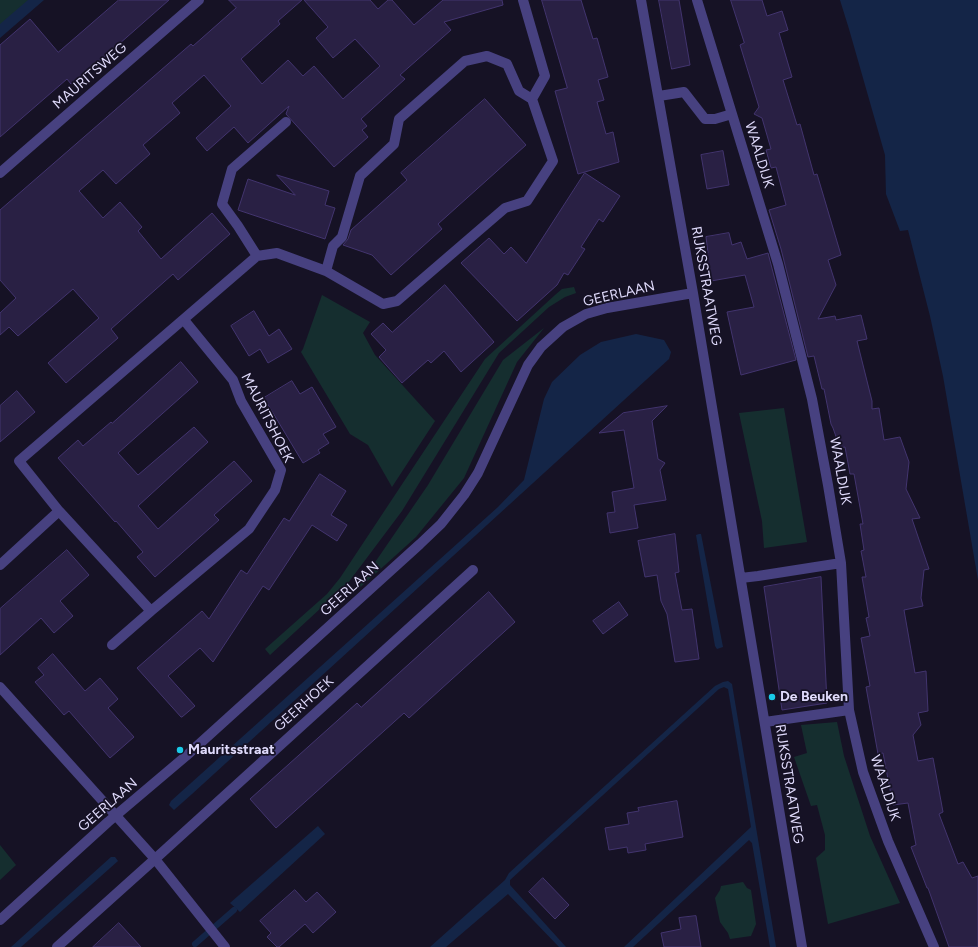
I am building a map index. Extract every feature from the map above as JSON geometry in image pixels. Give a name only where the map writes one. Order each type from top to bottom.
[{"type":"street","name":"MAURITSWEG","points":[[0,173],[199,0]]},
{"type":"street","points":[[524,0],[545,76],[532,99]]},
{"type":"street","name":"RIJKSSTRAATWEG","points":[[641,0],[693,293],[802,947]]},
{"type":"street","name":"WAALDIJK","points":[[697,0],[778,264],[812,399],[841,563],[849,710],[863,772],[888,841],[934,947]]},
{"type":"street","points":[[151,611],[59,511],[19,461],[257,256],[277,252],[326,271],[383,304],[397,301],[505,208],[527,201],[553,162],[532,99],[519,91],[507,64],[487,56],[465,61],[399,119],[394,144],[360,176],[342,237],[333,246],[326,271]]},
{"type":"street","points":[[659,96],[684,92],[705,119],[715,119],[732,114]]},
{"type":"street","points":[[257,256],[222,204],[232,169],[286,122]]},
{"type":"street","name":"GEERLAAN","points":[[0,920],[116,816],[186,756],[441,524],[464,495],[478,473],[528,365],[546,342],[563,327],[586,314],[607,308],[693,293]]},
{"type":"street","name":"MAURITSHOEK","points":[[112,645],[249,528],[275,490],[281,470],[241,401],[233,380],[184,320]]},
{"type":"street","points":[[0,565],[59,511]]},
{"type":"street","points":[[740,578],[841,563]]},
{"type":"street","name":"GEERHOEK","points":[[57,947],[473,570]]},
{"type":"street","points":[[0,687],[155,859],[225,947]]},
{"type":"street","points":[[764,722],[849,710]]},
{"type":"green space","points":[[0,0],[34,0],[0,30]]},
{"type":"green space","points":[[574,287],[576,293],[565,297],[549,307],[499,353],[402,511],[348,583],[270,655],[265,649],[327,594],[340,578],[485,359],[562,289]]},
{"type":"green space","points":[[322,295],[370,322],[363,333],[375,355],[435,421],[392,487],[368,445],[350,434],[301,352]]},
{"type":"green space","points":[[544,328],[517,362],[464,478],[416,537],[354,593],[428,485],[503,360]]},
{"type":"green space","points":[[784,408],[807,542],[764,548],[762,521],[739,413]]},
{"type":"green space","points":[[837,722],[844,756],[870,836],[900,903],[828,924],[816,858],[825,850],[825,835],[817,805],[811,806],[794,757],[807,753],[801,725]]},
{"type":"green space","points":[[0,845],[16,865],[0,880]]},
{"type":"green space","points":[[743,882],[747,888],[751,890],[756,924],[751,936],[730,939],[728,933],[720,922],[715,898],[721,886]]},
{"type":"water","points":[[28,0],[44,0],[0,38],[0,24]]},
{"type":"water","points":[[840,0],[978,0],[978,580],[943,376],[930,316],[908,230],[900,231],[886,194],[885,155]]},
{"type":"water","points":[[636,334],[664,340],[671,352],[669,359],[174,810],[169,805],[171,801],[498,507],[524,480],[544,399],[552,382],[580,355],[601,342]]},
{"type":"water","points":[[701,534],[723,647],[717,649],[715,646],[696,535]]},
{"type":"water","points":[[728,681],[732,684],[776,947],[770,947],[752,843],[749,840],[633,947],[624,947],[751,827],[728,689],[724,687],[719,689],[510,880],[510,885],[566,947],[559,947],[508,894],[446,947],[430,947],[505,880],[509,873],[715,686]]},
{"type":"water","points":[[318,826],[325,834],[240,912],[230,903]]},
{"type":"water","points":[[111,857],[115,857],[118,861],[21,947],[11,947]]},
{"type":"building","points":[[119,0],[169,0],[85,74],[71,84],[67,79],[0,137],[0,45],[30,19],[58,52]]},
{"type":"building","points":[[229,0],[302,0],[278,21],[280,24],[241,59],[262,84],[288,60],[303,76],[314,66],[343,99],[380,66],[355,39],[333,58],[316,38],[328,27],[304,0],[370,0],[378,9],[388,0],[392,0],[414,25],[443,0],[502,0],[503,5],[444,22],[451,30],[400,75],[405,79],[361,119],[367,126],[362,130],[368,137],[334,167],[286,114],[289,106],[248,143],[234,127],[207,151],[196,138],[231,106],[204,75],[172,103],[180,113],[143,145],[150,154],[116,184],[103,170],[79,191],[103,218],[120,202],[142,227],[138,231],[161,259],[212,213],[230,234],[178,280],[173,274],[111,329],[118,338],[66,383],[48,363],[99,318],[73,289],[18,336],[9,327],[0,335],[0,313],[16,298],[0,280],[0,210],[191,44],[193,46],[236,8]]},
{"type":"building","points":[[542,0],[581,0],[593,39],[597,38],[608,77],[598,80],[604,100],[597,102],[606,134],[613,132],[619,162],[578,174],[555,91],[567,88]]},
{"type":"building","points":[[659,0],[679,0],[690,65],[672,69]]},
{"type":"building","points":[[731,0],[762,0],[767,16],[782,11],[788,30],[779,33],[792,77],[783,80],[797,125],[800,124],[814,175],[817,174],[841,255],[828,260],[836,285],[818,319],[835,316],[836,320],[861,315],[867,339],[857,341],[872,401],[872,409],[879,408],[884,440],[900,437],[909,462],[906,489],[920,518],[912,519],[929,569],[924,570],[921,598],[923,606],[904,610],[915,673],[926,671],[928,711],[918,713],[921,725],[913,735],[918,761],[933,758],[943,812],[939,814],[958,864],[963,862],[972,878],[978,876],[978,947],[949,947],[928,888],[911,847],[916,845],[908,803],[893,805],[883,753],[878,754],[866,687],[870,686],[861,638],[870,636],[866,618],[869,617],[862,577],[866,577],[861,551],[864,550],[860,524],[863,524],[854,474],[850,474],[845,447],[840,448],[831,424],[824,389],[822,389],[814,356],[808,357],[781,249],[769,210],[786,205],[776,167],[771,168],[766,150],[771,149],[762,118],[754,114],[759,107],[740,45],[744,43]]},
{"type":"building","points":[[485,99],[526,145],[438,224],[442,229],[391,275],[372,255],[343,245],[348,239],[351,230],[407,180],[401,173]]},
{"type":"building","points":[[723,151],[729,185],[707,189],[701,155]]},
{"type":"building","points":[[585,173],[620,196],[603,222],[599,219],[581,247],[585,249],[568,275],[564,273],[557,285],[517,321],[461,263],[489,238],[504,254],[511,247],[526,263]]},
{"type":"building","points":[[277,175],[329,191],[325,205],[335,208],[325,239],[238,210],[248,179],[295,195]]},
{"type":"building","points":[[729,233],[732,245],[741,242],[747,259],[768,253],[796,360],[741,375],[727,312],[754,307],[745,275],[711,281],[706,253],[708,253],[706,237]]},
{"type":"building","points":[[445,285],[494,342],[461,372],[444,351],[431,363],[428,360],[402,383],[379,357],[386,350],[371,334],[383,323],[392,332]]},
{"type":"building","points":[[254,311],[269,336],[279,329],[292,349],[268,363],[260,349],[249,356],[231,326]]},
{"type":"building","points":[[181,362],[198,382],[118,453],[138,475],[194,427],[208,442],[138,506],[158,529],[234,461],[252,481],[214,515],[219,520],[155,577],[137,557],[143,552],[58,458],[78,440],[83,446],[111,422],[112,423]]},
{"type":"building","points":[[292,381],[300,394],[312,387],[336,427],[323,434],[329,443],[318,450],[320,453],[303,463],[264,398]]},
{"type":"building","points":[[17,391],[35,412],[0,442],[0,406]]},
{"type":"building","points":[[667,406],[652,421],[658,459],[665,463],[660,470],[666,500],[634,505],[638,528],[610,533],[607,513],[615,512],[612,492],[634,488],[624,430],[599,433],[623,413]]},
{"type":"building","points":[[320,474],[346,491],[331,515],[347,525],[337,541],[312,525],[269,590],[263,586],[213,662],[200,648],[168,676],[195,706],[181,717],[137,668],[202,611],[209,619],[241,570],[247,574],[284,518],[289,521]]},
{"type":"building","points":[[675,534],[679,572],[675,573],[682,610],[692,609],[699,659],[675,662],[667,614],[661,601],[657,575],[645,577],[638,541]]},
{"type":"building","points":[[67,550],[89,575],[60,601],[73,616],[54,633],[41,618],[0,655],[0,609]]},
{"type":"building","points":[[821,577],[827,703],[782,710],[764,587]]},
{"type":"building","points":[[489,592],[515,622],[409,718],[404,713],[276,828],[250,799],[357,703],[361,707]]},
{"type":"building","points":[[619,602],[628,615],[603,634],[593,621]]},
{"type":"building","points":[[53,654],[85,691],[100,678],[118,699],[108,708],[134,737],[110,758],[69,711],[64,715],[35,682],[44,675],[38,668]]},
{"type":"building","points":[[677,801],[683,837],[645,844],[646,850],[628,853],[627,847],[609,850],[605,828],[629,824],[627,813],[639,811],[638,808]]},
{"type":"building","points":[[543,878],[569,905],[555,919],[529,892]]},
{"type":"building","points":[[295,890],[306,902],[317,892],[336,912],[313,933],[305,924],[279,947],[277,947],[267,937],[271,933],[260,921]]},
{"type":"building","points":[[696,916],[701,947],[664,947],[661,933],[681,929],[679,918]]},
{"type":"building","points":[[119,923],[141,947],[93,947]]},
{"type":"waterway","points":[[195,944],[234,910]]},
{"type":"place","name":"De Beuken","points":[[772,697]]},
{"type":"place","name":"Mauritsstraat","points":[[180,750]]}]
